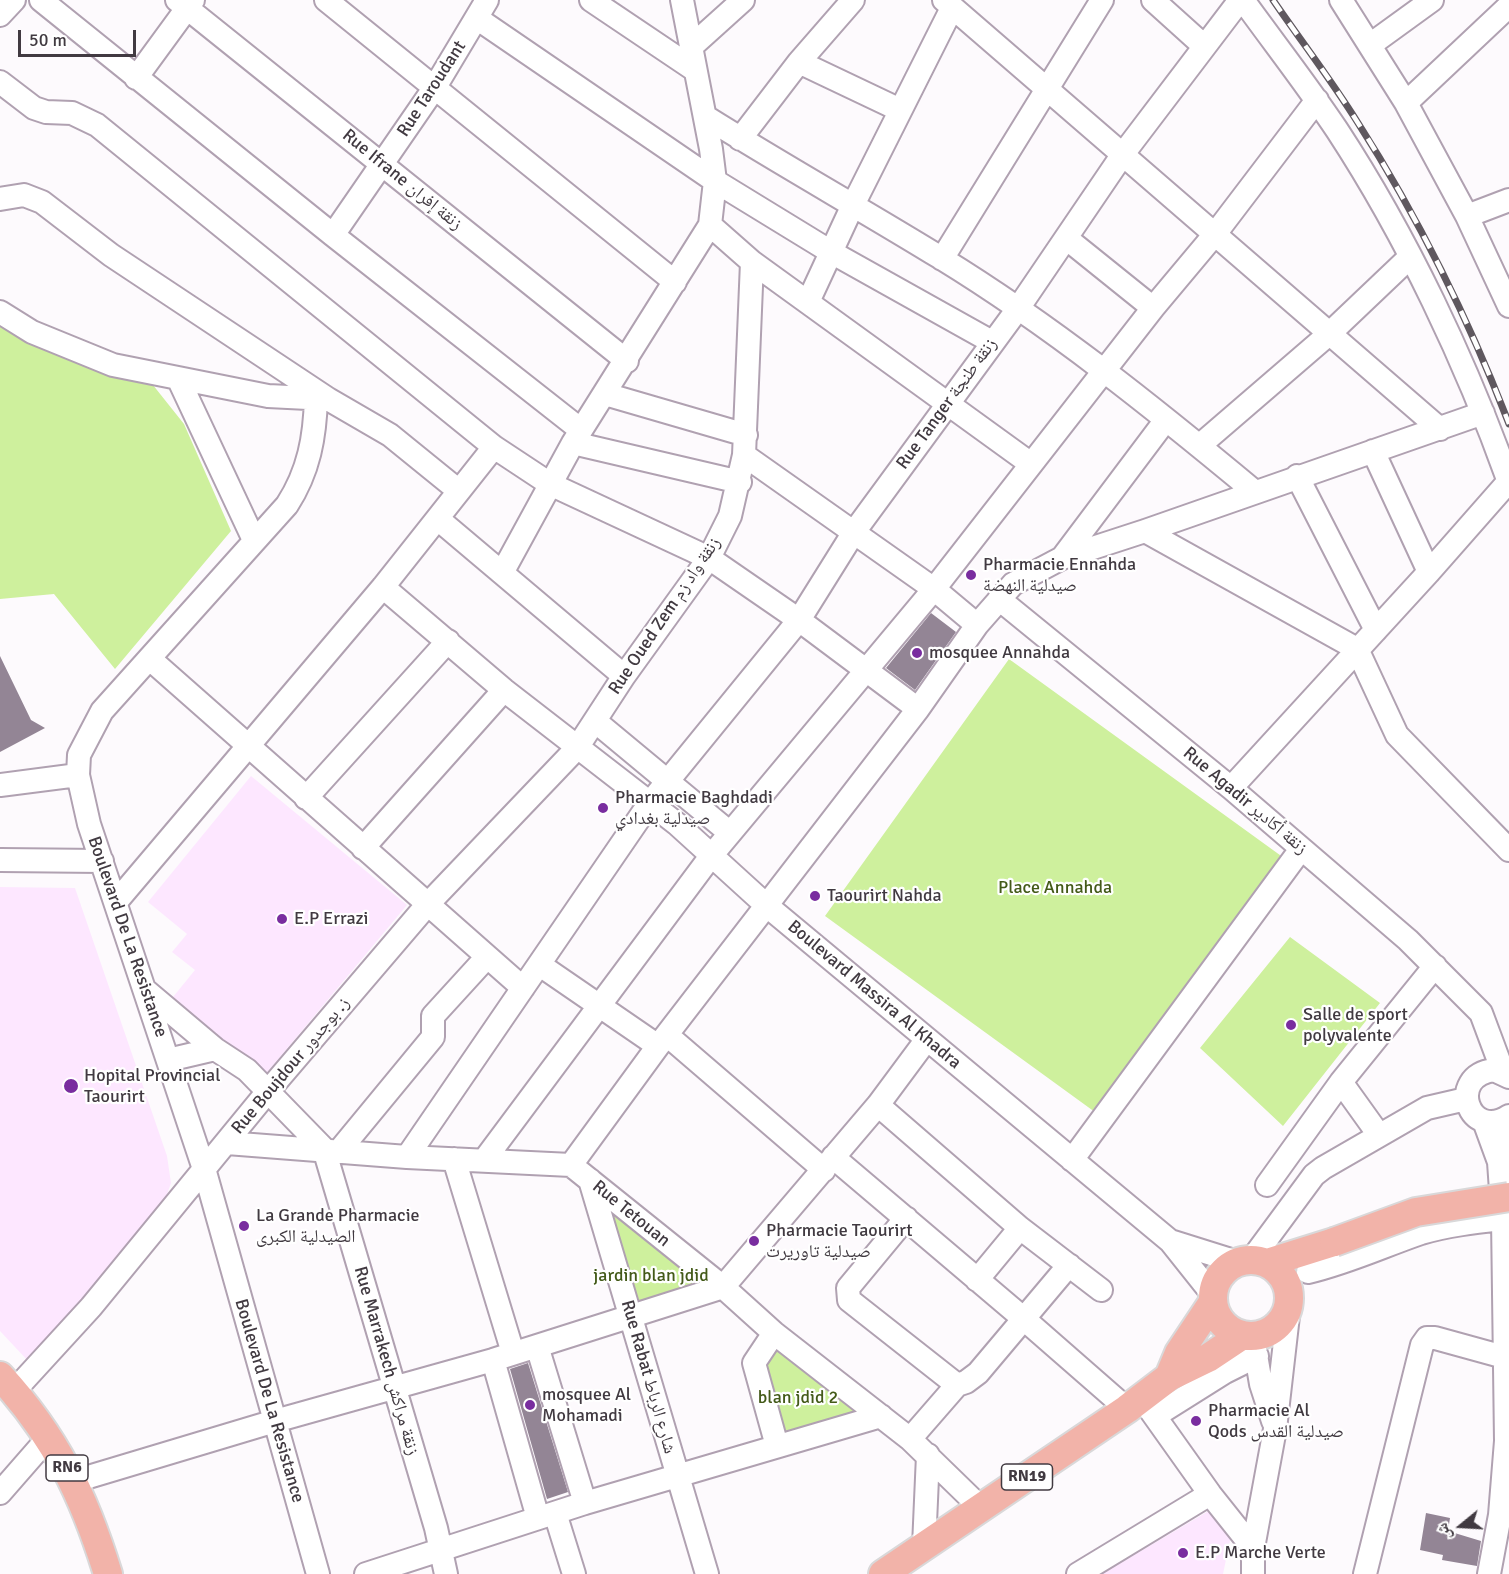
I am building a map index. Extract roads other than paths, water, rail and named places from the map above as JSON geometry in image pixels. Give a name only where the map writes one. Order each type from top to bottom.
[{"type":"main road","points":[[1169,1377],[1179,1353],[1213,1298],[1221,1275],[1252,1261],[1328,1244],[1416,1212],[1506,1208]]},
{"type":"main road","name":"RN19","points":[[883,1574],[981,1508],[1141,1408],[1169,1377],[1208,1358],[1250,1343],[1276,1328],[1295,1291],[1328,1244]]},
{"type":"main road","points":[[1252,1261],[1278,1270],[1295,1291]]},
{"type":"main road","points":[[1213,1298],[1215,1311],[1225,1327],[1250,1343]]},
{"type":"main road","name":"RN6","points":[[7,1384],[48,1438],[75,1481],[108,1574]]},
{"type":"street","points":[[0,15],[14,0]]},
{"type":"street","points":[[41,0],[333,235],[577,436],[740,482]]},
{"type":"street","points":[[326,0],[675,282]]},
{"type":"street","points":[[591,0],[695,70]]},
{"type":"street","points":[[502,573],[577,436],[627,361],[710,225],[714,181],[706,117],[682,0]]},
{"type":"street","points":[[692,46],[743,0]]},
{"type":"street","points":[[740,139],[799,62],[853,0]]},
{"type":"street","points":[[942,259],[1102,0]]},
{"type":"street","points":[[1153,0],[1204,46]]},
{"type":"street","points":[[1231,788],[1430,572],[1509,482],[1483,413],[1410,257],[1338,132],[1317,100],[1242,0]]},
{"type":"street","name":"Rue Tanger زنقة طنجة","points":[[407,1157],[649,804],[799,620],[854,532],[1017,310],[1123,154],[1204,46],[1242,0]]},
{"type":"street","points":[[1341,0],[1406,103],[1506,293]]},
{"type":"street","points":[[1370,45],[1432,0]]},
{"type":"street","points":[[136,78],[186,3]]},
{"type":"street","name":"Rue Ifrane زنقة إفران","points":[[186,3],[627,361]]},
{"type":"street","points":[[808,302],[948,4],[1440,429]]},
{"type":"street","points":[[482,6],[714,181],[831,252],[992,342]]},
{"type":"street","name":"Rue Taroudant","points":[[333,235],[435,87],[482,6]]},
{"type":"street","points":[[1406,103],[1499,8]]},
{"type":"street","points":[[799,62],[900,110]]},
{"type":"street","points":[[0,82],[34,108],[46,112],[72,113],[97,125],[494,447],[550,484],[709,558],[799,620],[918,709]]},
{"type":"street","points":[[485,1159],[711,856],[933,590],[1153,308],[1215,234],[1317,100]]},
{"type":"street","points":[[706,117],[852,207],[942,259],[1017,310],[1105,371],[1255,492]]},
{"type":"street","points":[[0,199],[24,195],[42,202],[111,255],[322,398],[390,435],[459,491]]},
{"type":"street","points":[[1467,216],[1509,200]]},
{"type":"street","points":[[710,225],[752,262],[1031,464]]},
{"type":"street","points":[[1066,238],[1153,308]]},
{"type":"street","points":[[1199,446],[1329,334],[1410,257]]},
{"type":"street","name":"Rue Oued Zem زنقة واد زم","points":[[577,748],[624,676],[709,558],[730,516],[740,482],[745,445],[752,262]]},
{"type":"street","points":[[0,312],[9,320],[66,348],[113,365],[268,396],[322,398]]},
{"type":"street","points":[[178,378],[254,540]]},
{"type":"street","points":[[605,394],[745,445],[854,532],[977,625]]},
{"type":"street","name":"Boulevard De La Resistance","points":[[318,1574],[205,1172],[89,824],[78,775],[79,755],[102,711],[287,505],[299,486],[312,444],[322,398]]},
{"type":"street","points":[[227,1143],[407,1157],[485,1159],[571,1165],[662,1040],[918,709],[977,625],[1013,584],[1062,558],[1483,413]]},
{"type":"street","points":[[1062,558],[1165,421]]},
{"type":"street","points":[[116,902],[383,587],[494,447]]},
{"type":"street","points":[[1373,451],[1430,572]]},
{"type":"street","points":[[1297,476],[1376,630]]},
{"type":"street","points":[[438,519],[624,676]]},
{"type":"street","points":[[1145,531],[1358,650],[1397,735],[1509,850]]},
{"type":"street","name":"Boulevard Massira Al Khadra","points":[[383,587],[504,690],[676,824],[766,905],[1170,1241]]},
{"type":"street","name":"Rue Agadir زنقة أكادير","points":[[999,598],[1231,788],[1408,940],[1481,1013]]},
{"type":"street","points":[[306,798],[448,641]]},
{"type":"street","points":[[150,659],[486,958],[523,988]]},
{"type":"street","points":[[363,848],[504,690]]},
{"type":"street","points":[[595,721],[730,833]]},
{"type":"street","name":"Rue Boujdour ز. بوجدور","points":[[7,1384],[91,1307],[205,1172],[269,1090],[427,905],[577,748]]},
{"type":"street","points":[[0,785],[78,775]]},
{"type":"street","points":[[1072,1160],[1301,849]]},
{"type":"street","points":[[0,860],[102,861]]},
{"type":"street","points":[[331,1150],[433,1037],[433,1016],[486,958]]},
{"type":"street","points":[[540,965],[597,1007],[662,1040],[906,1218],[977,1280],[1141,1408],[1253,1548]]},
{"type":"street","points":[[1267,1185],[1341,1082],[1435,966]]},
{"type":"street","points":[[145,990],[215,1049],[233,1059],[331,1150]]},
{"type":"street","points":[[1481,1013],[1506,1075]]},
{"type":"street","points":[[1477,1075],[1481,1013]]},
{"type":"street","points":[[75,1481],[537,1346],[723,1287],[878,1105],[927,1038]]},
{"type":"street","points":[[168,1060],[215,1049]]},
{"type":"street","points":[[1489,1574],[1504,1475],[1506,1208],[1499,1162],[1498,1119],[1472,1113],[1466,1099],[1471,1081],[1477,1075],[1485,1071],[1506,1075]]},
{"type":"street","points":[[1341,1082],[1379,1135]]},
{"type":"street","points":[[1170,1241],[1252,1261],[1314,1176],[1427,1108],[1466,1099]]},
{"type":"street","points":[[878,1105],[1020,1228],[1101,1290]]},
{"type":"street","name":"Rue Marrakech زنقة مراكش","points":[[331,1150],[393,1388],[436,1528],[446,1574]]},
{"type":"street","points":[[454,1159],[503,1356],[547,1516],[574,1574]]},
{"type":"street","name":"Rue Tetouan","points":[[571,1165],[723,1287],[774,1333],[910,1439],[981,1508]]},
{"type":"street","name":"Rue Rabat شارع الرباط","points":[[590,1180],[676,1476],[707,1574]]},
{"type":"street","points":[[1253,1574],[1253,1548],[1275,1429],[1295,1291],[1333,1266],[1422,1233],[1463,1224],[1506,1208]]},
{"type":"street","points":[[906,1218],[848,1288],[847,1295],[849,1300],[957,1385]]},
{"type":"street","points":[[977,1280],[1020,1228]]},
{"type":"street","points":[[1170,1241],[1213,1298]]},
{"type":"street","points":[[910,1439],[957,1385],[966,1382],[978,1373],[1069,1265]]},
{"type":"street","points":[[774,1333],[754,1363],[777,1446]]},
{"type":"street","points":[[1365,1574],[1422,1345],[1427,1338],[1435,1338],[1504,1357]]},
{"type":"street","points":[[1250,1343],[1275,1429]]},
{"type":"street","points":[[1141,1408],[1226,1372],[1250,1343]]},
{"type":"street","points":[[537,1346],[585,1503]]},
{"type":"street","points":[[366,1574],[585,1503],[881,1416]]},
{"type":"street","points":[[0,1493],[48,1438]]},
{"type":"street","points":[[924,1546],[928,1455]]},
{"type":"street","points":[[1078,1574],[1209,1494]]},
{"type":"railway","points":[[1273,0],[1348,107],[1401,194],[1460,308],[1509,424]]},
{"type":"place","name":"Pharmacie Ennahda صيدلية النهضة","points":[[971,575]]},
{"type":"place","name":"mosquee Annahda","points":[[917,653]]},
{"type":"place","name":"Pharmacie Baghdadi صيدلية بغدادي","points":[[603,808]]},
{"type":"place","name":"Taourirt Nahda","points":[[815,896]]},
{"type":"place","name":"E.P Errazi","points":[[282,919]]},
{"type":"place","name":"Salle de sport polyvalente","points":[[1291,1025]]},
{"type":"place","name":"Hopital Provincial Taourirt","points":[[71,1086]]},
{"type":"place","name":"La Grande Pharmacie الصيدلية الكبرى","points":[[244,1226]]},
{"type":"place","name":"Pharmacie Taourirt صيدلية تاوريرت","points":[[754,1241]]},
{"type":"place","name":"mosquee Al Mohamadi","points":[[530,1405]]},
{"type":"place","name":"Pharmacie Al Qods صيدلية القدس","points":[[1196,1421]]},
{"type":"place","name":"E.P Marche Verte","points":[[1183,1553]]},
{"type":"park label","name":"Place Annahda","points":[[1055,888]]},
{"type":"park label","name":"jardin blan jdid","points":[[651,1276]]},
{"type":"park label","name":"blan jdid 2","points":[[798,1398]]}]
